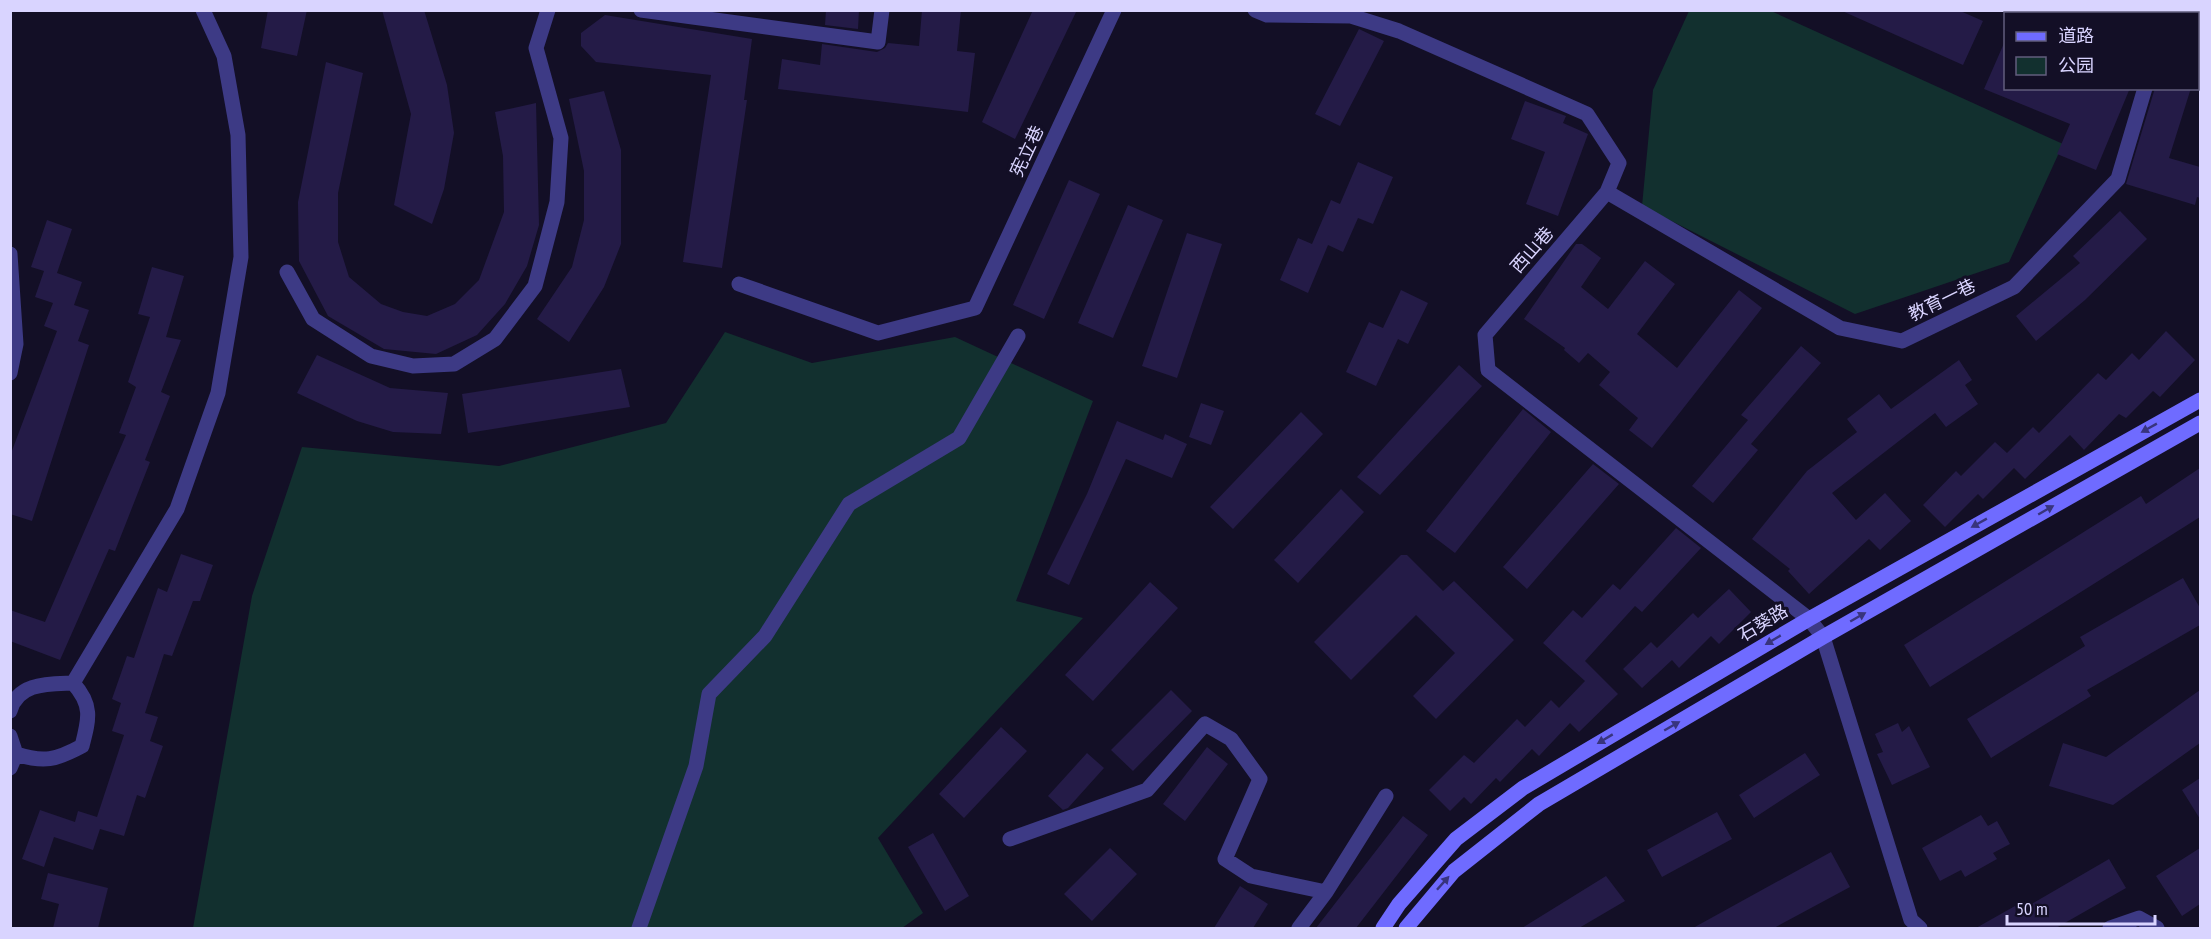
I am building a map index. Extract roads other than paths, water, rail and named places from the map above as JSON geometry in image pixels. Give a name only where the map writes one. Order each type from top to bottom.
[{"type":"main road","name":"石葵路","points":[[1383,928],[1399,904],[1455,839],[1498,804],[1809,619],[2200,400]]},
{"type":"main road","points":[[1406,928],[1454,871],[1539,804],[1823,637],[2200,423]]},
{"type":"street","points":[[73,683],[177,509],[218,393],[241,257],[238,135],[224,56],[203,10]]},
{"type":"street","points":[[287,272],[313,319],[371,356],[413,366],[454,364],[495,339],[535,286],[557,202],[561,138],[536,48],[548,10]]},
{"type":"street","points":[[641,10],[878,42],[882,10]]},
{"type":"street","name":"宪立巷","points":[[739,284],[878,333],[975,308],[1114,10]]},
{"type":"street","name":"西山巷","points":[[1255,10],[1267,15],[1351,16],[1399,31],[1587,114],[1619,163],[1607,192],[1485,335],[1488,370],[1809,619],[1823,637]]},
{"type":"street","name":"教育一巷","points":[[1607,192],[1840,328],[1902,341],[2014,287],[2054,246],[2118,179],[2144,90]]},
{"type":"street","points":[[10,254],[16,344],[10,373]]},
{"type":"street","points":[[639,928],[696,766],[709,694],[765,636],[849,504],[959,438],[1018,336]]},
{"type":"street","points":[[1823,637],[1911,920],[1920,928]]},
{"type":"street","points":[[10,711],[12,703],[34,684],[73,683],[85,696],[89,718],[82,746],[63,756],[38,761],[13,761],[10,736]]},
{"type":"street","points":[[1010,839],[1147,790],[1205,724],[1231,739],[1260,779],[1225,859],[1251,876],[1326,892]]},
{"type":"street","points":[[1299,928],[1326,892],[1386,796]]},
{"type":"street","points":[[2110,928],[2139,918],[2157,928]]}]
